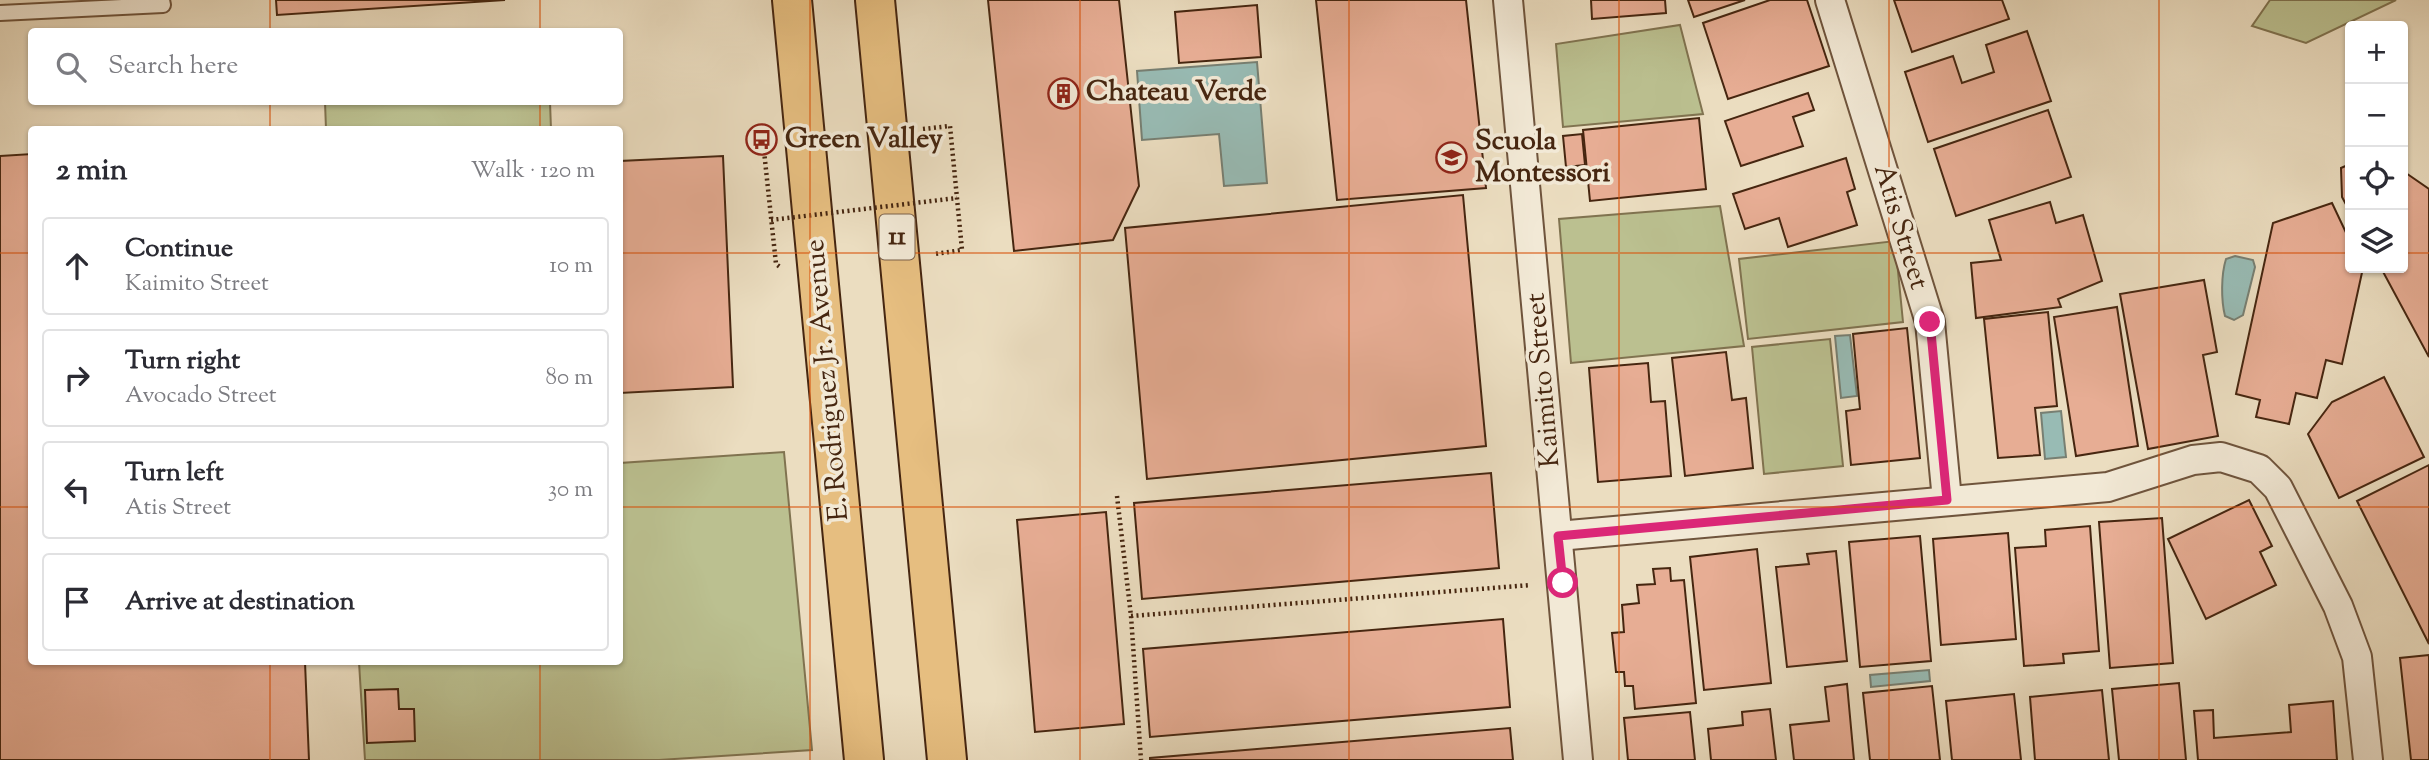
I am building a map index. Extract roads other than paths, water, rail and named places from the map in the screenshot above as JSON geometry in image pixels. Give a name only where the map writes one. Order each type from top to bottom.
[{"type":"main road","name":"E. Rodriguez Jr. Avenue","points":[[792,0],[864,760]]},
{"type":"main road","name":"11","points":[[875,0],[947,760]]},
{"type":"street","name":"Kaimito Street","points":[[1508,0],[1578,760]]},
{"type":"street","name":"Atis Street","points":[[1830,0],[1930,322],[1947,500]]},
{"type":"street","points":[[1558,536],[2108,487],[2193,460],[2221,457],[2259,469],[2278,488],[2338,607],[2357,657],[2368,760]]},
{"type":"lane","points":[[0,13],[163,5],[162,0]]},
{"type":"water","points":[[1257,62],[1267,183],[1224,186],[1219,134],[1142,140],[1137,71]]},
{"type":"water","points":[[2235,256],[2253,260],[2255,267],[2243,315],[2234,320],[2225,316],[2222,288],[2226,259]]},
{"type":"water","points":[[1850,335],[1857,396],[1841,398],[1835,336]]},
{"type":"water","points":[[2061,411],[2066,457],[2045,459],[2041,413]]},
{"type":"water","points":[[1929,670],[1930,681],[1871,687],[1870,675]]},
{"type":"place","name":"Chateau Verde","points":[[1063,93]]},
{"type":"place","name":"Green Valley","points":[[762,140]]},
{"type":"place","name":"Scuola Montessori","points":[[1452,158]]}]
